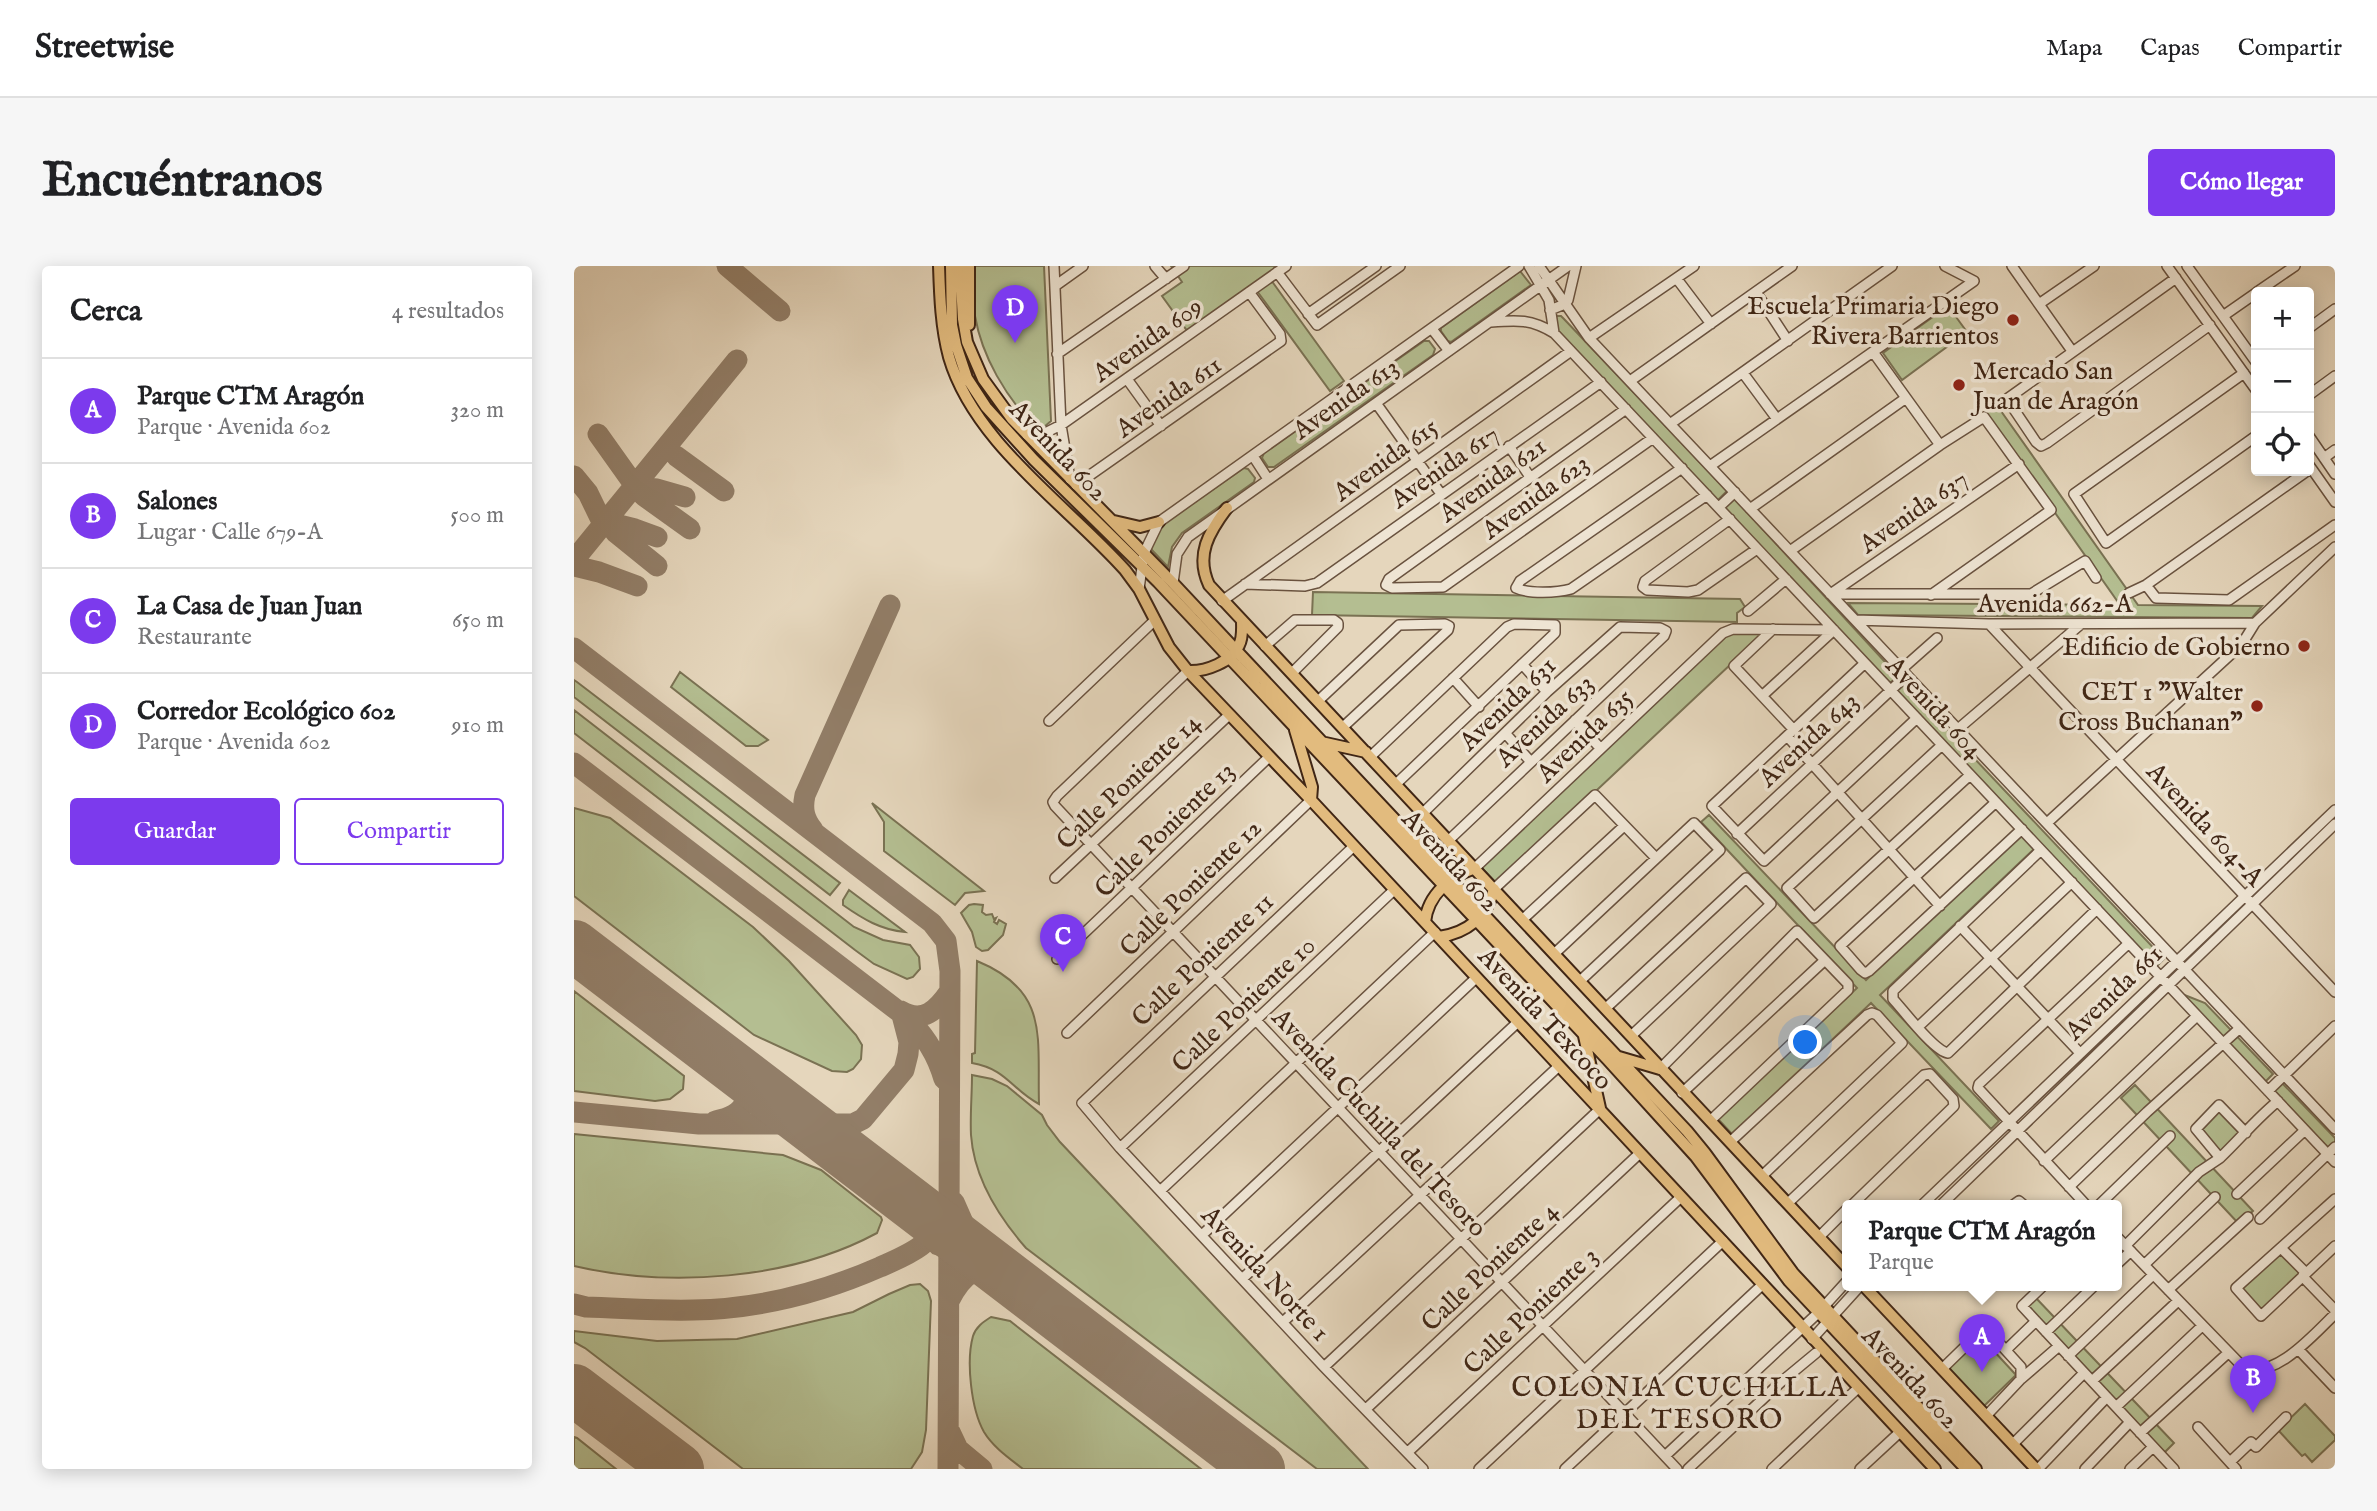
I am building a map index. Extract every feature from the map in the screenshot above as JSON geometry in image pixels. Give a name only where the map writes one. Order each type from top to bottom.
[{"type":"main road","name":"Avenida Texcoco","points":[[939,266],[945,341],[953,369],[973,410],[990,434],[1120,564],[1139,589],[1169,647],[1188,671],[1935,1469]]},
{"type":"main road","name":"Avenida 602","points":[[951,266],[954,335],[962,367],[986,407],[1034,460],[1142,559],[1320,742],[1447,883]]},
{"type":"main road","name":"Avenida 602","points":[[960,266],[963,319],[967,342],[978,370],[988,387],[1027,435],[1110,520],[1142,559],[1173,583],[1294,727],[1617,1056],[1705,1153],[1821,1310]]},
{"type":"main road","name":"Avenida 602","points":[[967,342],[970,317],[968,266]]},
{"type":"main road","name":"Avenida 602","points":[[1227,508],[1206,542],[1203,560],[1209,585],[1842,1262]]},
{"type":"main road","points":[[1110,520],[1140,527],[1159,522]]},
{"type":"main road","points":[[1188,671],[1212,667],[1232,654],[1242,636],[1242,621]]},
{"type":"main road","points":[[1294,727],[1312,787],[1311,800]]},
{"type":"main road","points":[[1320,742],[1368,755]]},
{"type":"main road","points":[[1425,922],[1429,904],[1447,883],[1475,869]]},
{"type":"main road","points":[[1437,935],[1459,932],[1480,917],[1494,889]]},
{"type":"main road","name":"Avenida 602","points":[[1480,917],[1584,1036],[1696,1157],[1789,1281],[1831,1320],[1976,1469]]},
{"type":"main road","points":[[1584,1036],[1600,1109]]},
{"type":"main road","points":[[1617,1056],[1660,1069]]},
{"type":"main road","name":"Avenida 602","points":[[1867,1291],[2037,1469]]},
{"type":"main road","name":"Avenida 602","points":[[1831,1320],[1966,1469]]},
{"type":"street","name":"Avenida 602","points":[[1054,266],[1060,425],[1073,482]]},
{"type":"street","points":[[1055,286],[1083,266]]},
{"type":"street","points":[[1155,266],[1166,279]]},
{"type":"street","points":[[1057,354],[1184,266]]},
{"type":"street","points":[[1308,314],[1376,266]]},
{"type":"street","points":[[1281,269],[1317,325],[1400,266]]},
{"type":"street","name":"Avenida 613","points":[[1142,559],[1159,522],[1519,266]]},
{"type":"street","name":"Avenida 604","points":[[1529,266],[1564,304],[1589,338],[2335,1129]]},
{"type":"street","name":"Avenida 604","points":[[1539,266],[1545,282],[1554,333],[2305,1130],[2331,1150],[2335,1162]]},
{"type":"street","name":"Avenida 613","points":[[1173,583],[1173,569],[1181,546],[1188,537],[1568,266]]},
{"type":"street","points":[[1550,310],[1564,304],[1570,294],[1576,266]]},
{"type":"street","points":[[1589,338],[1695,266]]},
{"type":"street","points":[[1630,381],[1793,266]]},
{"type":"street","points":[[1670,424],[1892,266]]},
{"type":"street","points":[[1710,466],[1974,281],[1944,266]]},
{"type":"street","points":[[2012,266],[2072,351]]},
{"type":"street","points":[[2039,304],[2094,266]]},
{"type":"street","points":[[2167,266],[2251,383]]},
{"type":"street","points":[[2265,287],[2295,266]]},
{"type":"street","points":[[2190,267],[2251,355]]},
{"type":"street","name":"Avenida 609","points":[[1027,435],[1043,434],[1060,425],[1281,269]]},
{"type":"street","points":[[2176,278],[2007,399],[2036,442],[2041,446],[2210,325]]},
{"type":"street","points":[[1677,279],[1711,324]]},
{"type":"street","name":"Avenida 611","points":[[1073,482],[1161,426],[1282,339],[1249,292]]},
{"type":"street","points":[[1756,292],[1788,341]]},
{"type":"street","points":[[2223,316],[2251,297]]},
{"type":"street","points":[[2314,324],[2335,309]]},
{"type":"street","points":[[1489,322],[1528,320],[1539,323],[1554,333]]},
{"type":"street","points":[[1432,329],[1449,351]]},
{"type":"street","name":"Avenida 615","points":[[1223,601],[1571,351]]},
{"type":"street","points":[[1873,352],[1940,445]]},
{"type":"street","points":[[1743,373],[1777,419]]},
{"type":"street","points":[[2244,373],[2074,494],[2106,542],[2251,440]]},
{"type":"street","points":[[2314,391],[2335,376]]},
{"type":"street","points":[[1127,379],[1161,426]]},
{"type":"street","name":"Avenida 617","points":[[1245,584],[1312,585],[1601,382]]},
{"type":"street","points":[[1751,509],[1906,398]]},
{"type":"street","points":[[1376,403],[1441,494]]},
{"type":"street","name":"Avenida 621","points":[[1386,585],[1389,579],[1626,410]]},
{"type":"street","points":[[1790,551],[1984,417],[2051,510],[1931,595]]},
{"type":"street","name":"Avenida 623","points":[[1386,585],[1392,588],[1441,588],[1653,438]]},
{"type":"street","points":[[2314,443],[2335,474]]},
{"type":"street","points":[[1509,446],[1530,477]]},
{"type":"street","points":[[2324,458],[2335,450]]},
{"type":"street","points":[[1253,456],[1268,479]]},
{"type":"street","name":"Avenida 637","points":[[1830,594],[2019,464]]},
{"type":"street","points":[[1682,468],[1520,581],[1516,588],[1568,590],[1707,495]]},
{"type":"street","points":[[2314,474],[2334,497]]},
{"type":"street","points":[[2129,593],[2146,585],[2298,476]]},
{"type":"street","points":[[1719,508],[1735,492]]},
{"type":"street","points":[[1730,519],[1645,582],[1643,587],[1647,590],[1698,590],[1758,548]]},
{"type":"street","points":[[2146,585],[2156,597],[2229,600],[2335,525]]},
{"type":"street","points":[[2047,823],[2242,643],[2255,623],[2335,547]]},
{"type":"street","points":[[1139,589],[1142,559]]},
{"type":"street","points":[[1830,594],[2031,594],[2085,561],[2096,578]]},
{"type":"street","points":[[1748,611],[1786,579]]},
{"type":"street","points":[[1049,721],[1155,620]]},
{"type":"street","points":[[1265,646],[1295,620],[1334,620],[1338,623],[1338,627],[1292,673]]},
{"type":"street","name":"Avenida 662-A","points":[[1855,620],[1989,624],[2255,623]]},
{"type":"street","points":[[1368,755],[1511,625],[1552,623],[1557,626],[1555,633],[1396,784]]},
{"type":"street","points":[[1318,701],[1401,624],[1449,626],[1448,630],[1343,727]]},
{"type":"street","name":"Avenida 604-A","points":[[1989,624],[2335,992]]},
{"type":"street","points":[[1958,729],[2081,624]]},
{"type":"street","name":"Avenida 631","points":[[1423,813],[1548,692],[1622,626],[1661,628],[1666,631]]},
{"type":"street","name":"Avenida 635","points":[[1475,869],[1723,633],[1733,629],[1773,629]]},
{"type":"street","points":[[1834,630],[1773,629],[1735,664],[1735,668],[1762,696],[1812,764],[1940,906]]},
{"type":"street","points":[[1762,696],[1834,630]]},
{"type":"street","name":"Avenida 633","points":[[1449,840],[1664,636],[1666,631]]},
{"type":"street","name":"Avenida 643","points":[[1737,834],[1891,690],[1904,672],[1937,638]]},
{"type":"street","points":[[1865,663],[1712,806],[1737,834],[1764,861],[1917,718]]},
{"type":"street","points":[[1522,664],[1548,692]]},
{"type":"street","name":"Avenida Cuchilla del Tesoro","points":[[1188,671],[1054,802],[1172,933],[1677,1469]]},
{"type":"street","points":[[1453,678],[1479,707]]},
{"type":"street","name":"Calle Poniente 14","points":[[1055,878],[1230,715]]},
{"type":"street","points":[[1575,720],[1600,748]]},
{"type":"street","points":[[1506,734],[1531,762]]},
{"type":"street","points":[[1942,745],[1787,888],[1814,918],[1970,775]]},
{"type":"street","name":"Calle Poniente 13","points":[[1057,959],[1269,757]]},
{"type":"street","points":[[1494,889],[1595,795],[1656,858]]},
{"type":"street","name":"Calle Poniente 12","points":[[1067,1033],[1311,800]]},
{"type":"street","points":[[1996,802],[1840,946],[1865,972],[2022,829]]},
{"type":"street","name":"Avenida 661","points":[[1946,1200],[2252,904],[2273,877],[2335,810]]},
{"type":"street","points":[[1554,954],[1694,823],[1720,850],[1580,981]]},
{"type":"street","name":"Avenida 661","points":[[1927,1200],[2245,896],[2273,877],[2335,824]]},
{"type":"street","points":[[1522,920],[1624,825]]},
{"type":"street","name":"Calle Poniente 11","points":[[1082,1103],[1353,847]]},
{"type":"street","points":[[2041,850],[1891,995],[1918,1027],[1945,1053],[2097,909]]},
{"type":"street","points":[[1606,1008],[1746,878],[1771,904],[1631,1036]]},
{"type":"street","points":[[1918,1027],[2072,882]]},
{"type":"street","name":"Calle Poniente 10","points":[[1120,1149],[1394,890]]},
{"type":"street","points":[[1960,926],[2080,1053]]},
{"type":"street","points":[[1660,1069],[1797,931],[1825,960],[1850,987],[1710,1121]]},
{"type":"street","points":[[1160,1191],[1437,935]]},
{"type":"street","points":[[2082,1200],[1978,1088],[1979,1084],[2129,943]]},
{"type":"street","points":[[1682,1093],[1825,960]]},
{"type":"street","points":[[1202,1235],[1476,978]]},
{"type":"street","points":[[1730,1142],[1867,1015],[1877,1015],[1902,1044],[1762,1175]]},
{"type":"street","points":[[2044,1161],[2197,1016]]},
{"type":"street","points":[[1242,1279],[1518,1022]]},
{"type":"street","points":[[2268,1091],[2335,1026]]},
{"type":"street","points":[[2069,1186],[2240,1028]]},
{"type":"street","points":[[1283,1322],[1559,1066]]},
{"type":"street","points":[[1788,1203],[1928,1073],[1955,1104],[1856,1200]]},
{"type":"street","points":[[2122,1257],[2199,1172],[2220,1158],[2278,1101]]},
{"type":"street","name":"Avenida Norte 1","points":[[1082,1103],[1120,1149],[1423,1469]]},
{"type":"street","points":[[2220,1158],[2196,1129],[2219,1105],[2246,1133]]},
{"type":"street","points":[[1324,1367],[1600,1109]]},
{"type":"street","points":[[2237,1194],[2305,1130]]},
{"type":"street","points":[[2104,1200],[2170,1136]]},
{"type":"street","points":[[2260,1219],[2331,1150]]},
{"type":"street","name":"Calle Poniente 4","points":[[1366,1409],[1640,1153]]},
{"type":"street","name":"Calle Poniente 3","points":[[1408,1452],[1681,1198]]},
{"type":"street","points":[[2144,1265],[2215,1198]]},
{"type":"street","points":[[2335,1199],[2236,1288],[2261,1316],[2335,1246]]},
{"type":"street","points":[[1819,1237],[1842,1214]]},
{"type":"street","points":[[2168,1290],[2248,1217]]},
{"type":"street","points":[[1479,1469],[1723,1241]]},
{"type":"street","points":[[2122,1242],[2228,1353],[2250,1370],[2268,1368],[2298,1349],[2335,1312],[2304,1278],[2303,1270],[2282,1249]]},
{"type":"street","points":[[2068,1356],[2154,1275]]},
{"type":"street","points":[[1566,1469],[1762,1285]]},
{"type":"street","points":[[1665,1456],[1821,1310],[1842,1287]]},
{"type":"street","points":[[1812,1339],[1857,1291]]},
{"type":"street","points":[[2038,1291],[2022,1306],[2174,1469]]},
{"type":"street","points":[[2046,1332],[2089,1291]]},
{"type":"street","points":[[2092,1381],[2178,1301]]},
{"type":"street","points":[[2006,1350],[2036,1321]]},
{"type":"street","points":[[2116,1406],[2202,1326]]},
{"type":"street","points":[[1942,1369],[1979,1333],[1990,1333],[2021,1367],[2021,1379]]},
{"type":"street","points":[[1987,1415],[2021,1379],[2059,1346]]},
{"type":"street","points":[[2298,1349],[2333,1382]]},
{"type":"street","points":[[1688,1469],[1816,1353]]},
{"type":"street","points":[[2140,1433],[2228,1353]]},
{"type":"street","points":[[2013,1444],[2084,1373]]},
{"type":"street","points":[[1772,1469],[1858,1388]]},
{"type":"street","points":[[2037,1469],[2107,1397]]},
{"type":"street","points":[[2198,1427],[2233,1466],[2251,1442],[2256,1447],[2286,1418]]},
{"type":"street","points":[[2085,1469],[2130,1422]]},
{"type":"street","points":[[1860,1469],[1900,1432]]},
{"type":"street","points":[[2130,1469],[2153,1447]]},
{"type":"green space","points":[[973,266],[1044,266],[1051,421],[1044,427],[1035,427],[1024,415],[1005,390],[989,361],[975,316]]},
{"type":"green space","points":[[1171,266],[1279,266],[1188,332],[1162,296],[1182,282]]},
{"type":"green space","points":[[1520,271],[1531,285],[1451,342],[1448,341],[1441,328]]},
{"type":"green space","points":[[1271,280],[1344,381],[1330,391],[1257,291]]},
{"type":"green space","points":[[1948,306],[1967,332],[1902,380],[1883,353]]},
{"type":"green space","points":[[1555,316],[1564,319],[1727,491],[1717,501],[1556,330]]},
{"type":"green space","points":[[1424,341],[1429,341],[1435,349],[1433,355],[1274,467],[1268,467],[1262,458],[1264,453]]},
{"type":"green space","points":[[1996,404],[2138,605],[2262,606],[2252,618],[1858,615],[1848,603],[2120,605],[1984,412]]},
{"type":"green space","points":[[1244,468],[1255,478],[1254,482],[1182,533],[1172,547],[1168,567],[1150,548],[1160,526]]},
{"type":"green space","points":[[1734,498],[1898,676],[1890,683],[1723,508]]},
{"type":"green space","points":[[1313,592],[1740,599],[1745,607],[1737,613],[1737,622],[1312,615]]},
{"type":"green space","points":[[1765,632],[1497,884],[1481,867],[1729,633]]},
{"type":"green space","points":[[680,672],[768,740],[758,746],[746,746],[671,687]]},
{"type":"green space","points":[[574,680],[840,883],[830,895],[574,697]]},
{"type":"green space","points":[[1903,683],[2164,959],[2157,966],[1896,690]]},
{"type":"green space","points":[[574,710],[854,927],[883,940],[910,945],[919,957],[920,969],[907,979],[874,964],[855,950],[574,733]]},
{"type":"green space","points":[[872,803],[984,891],[965,893],[955,905],[884,851],[884,822]]},
{"type":"green space","points":[[574,808],[610,818],[753,927],[789,961],[856,1035],[862,1045],[861,1059],[853,1069],[847,1072],[832,1071],[754,1035],[574,896]]},
{"type":"green space","points":[[1709,815],[1866,980],[2021,834],[2034,849],[1880,995],[1999,1121],[1991,1129],[1871,1003],[1732,1134],[1718,1119],[1857,988],[1701,822]]},
{"type":"green space","points":[[849,890],[905,932],[872,923],[843,905]]},
{"type":"green space","points":[[974,904],[983,905],[982,912],[986,915],[992,914],[997,924],[999,920],[1006,924],[1003,935],[988,950],[982,951],[976,947],[972,932],[961,913]]},
{"type":"green space","points":[[977,961],[1001,973],[1017,987],[1028,1002],[1038,1037],[1039,1104],[993,1070],[972,1063],[972,1054],[975,1053]]},
{"type":"green space","points":[[574,991],[684,1076],[683,1089],[670,1099],[655,1101],[574,1091]]},
{"type":"green space","points":[[2182,994],[2205,1003],[2273,1074],[2265,1082]]},
{"type":"green space","points":[[972,1075],[992,1079],[1007,1086],[1042,1115],[1060,1142],[1368,1469],[1317,1469],[1026,1248],[997,1210],[977,1166],[971,1135]]},
{"type":"green space","points":[[2282,1083],[2335,1138],[2335,1156],[2274,1091]]},
{"type":"green space","points":[[2135,1085],[2253,1211],[2239,1224],[2121,1098]]},
{"type":"green space","points":[[2220,1108],[2243,1133],[2220,1155],[2197,1130]]},
{"type":"green space","points":[[574,1134],[783,1155],[821,1170],[882,1220],[877,1233],[843,1249],[768,1270],[689,1278],[649,1277],[574,1266]]},
{"type":"green space","points":[[2281,1252],[2301,1275],[2261,1310],[2241,1288]]},
{"type":"green space","points":[[920,1284],[928,1291],[931,1301],[926,1430],[922,1452],[911,1469],[743,1469],[574,1342],[574,1331],[657,1341],[737,1339],[853,1312],[910,1285]]},
{"type":"green space","points":[[2035,1297],[2174,1443],[2163,1454],[2024,1308]]},
{"type":"green space","points":[[991,1317],[1010,1321],[1201,1469],[1023,1469],[1002,1452],[984,1432],[973,1398],[970,1358],[973,1336],[980,1325]]},
{"type":"green space","points":[[1981,1337],[2016,1375],[1983,1407],[1947,1369]]},
{"type":"green space","points":[[2305,1404],[2335,1436],[2335,1440],[2312,1462],[2305,1454],[2302,1456],[2278,1430]]},
{"type":"green space","points":[[574,1437],[577,1438],[616,1469],[574,1469]]},
{"type":"taxiway","points":[[727,266],[780,311]]},
{"type":"taxiway","points":[[574,560],[737,360]]},
{"type":"taxiway","points":[[598,434],[635,486]]},
{"type":"taxiway","points":[[676,456],[724,491]]},
{"type":"taxiway","points":[[574,476],[588,493],[603,524]]},
{"type":"taxiway","points":[[634,487],[657,489],[685,497]]},
{"type":"taxiway","points":[[644,496],[690,529]]},
{"type":"taxiway","points":[[607,522],[657,537]]},
{"type":"taxiway","points":[[615,532],[657,566]]},
{"type":"taxiway","points":[[574,566],[637,586]]},
{"type":"taxiway","points":[[813,830],[804,814],[805,795],[890,605]]},
{"type":"taxiway","points":[[574,648],[932,923],[946,941],[950,971],[948,1469]]},
{"type":"taxiway","points":[[574,763],[906,1017],[929,1045],[944,1079]]},
{"type":"taxiway","points":[[901,1011],[916,1016],[929,1013],[950,991]]},
{"type":"taxiway","points":[[574,1112],[699,1124],[853,1124],[863,1119],[904,1070],[909,1042],[902,1015]]},
{"type":"taxiway","points":[[715,1121],[736,1113],[746,1100],[744,1084],[732,1066]]},
{"type":"taxiway","points":[[781,1103],[818,1119]]},
{"type":"taxiway","points":[[897,1192],[919,1217],[938,1245]]},
{"type":"taxiway","points":[[954,1202],[969,1236],[989,1262]]},
{"type":"taxiway","points":[[574,1304],[586,1307],[693,1310],[741,1307],[789,1298],[835,1285],[911,1252],[936,1231],[946,1210]]},
{"type":"taxiway","points":[[949,1301],[959,1284],[972,1273],[988,1269],[1007,1276]]},
{"type":"taxiway","points":[[1200,1425],[1219,1442],[1234,1469]]},
{"type":"taxiway","points":[[950,1432],[958,1449],[982,1469]]},
{"type":"runway","points":[[574,946],[1259,1469]]},
{"type":"runway","points":[[574,1390],[678,1469]]},
{"type":"place","name":"Escuela Primaria Diego Rivera Barrientos","points":[[2013,320]]},
{"type":"place","name":"Corredor Ecológico 602","points":[[1015,343]]},
{"type":"place","name":"Mercado San Juan de Aragón","points":[[1959,385]]},
{"type":"place","name":"Edificio de Gobierno","points":[[2304,646]]},
{"type":"place","name":"CET 1 \"Walter Cross Buchanan\"","points":[[2257,706]]},
{"type":"place","name":"La Casa de Juan Juan","points":[[1063,972]]},
{"type":"place","name":"Parque CTM Aragón","points":[[1982,1372]]},
{"type":"place","name":"Salones","points":[[2253,1413]]},
{"type":"district","name":"COLONIA CUCHILLA DEL TESORO","points":[[1680,1402]]}]
